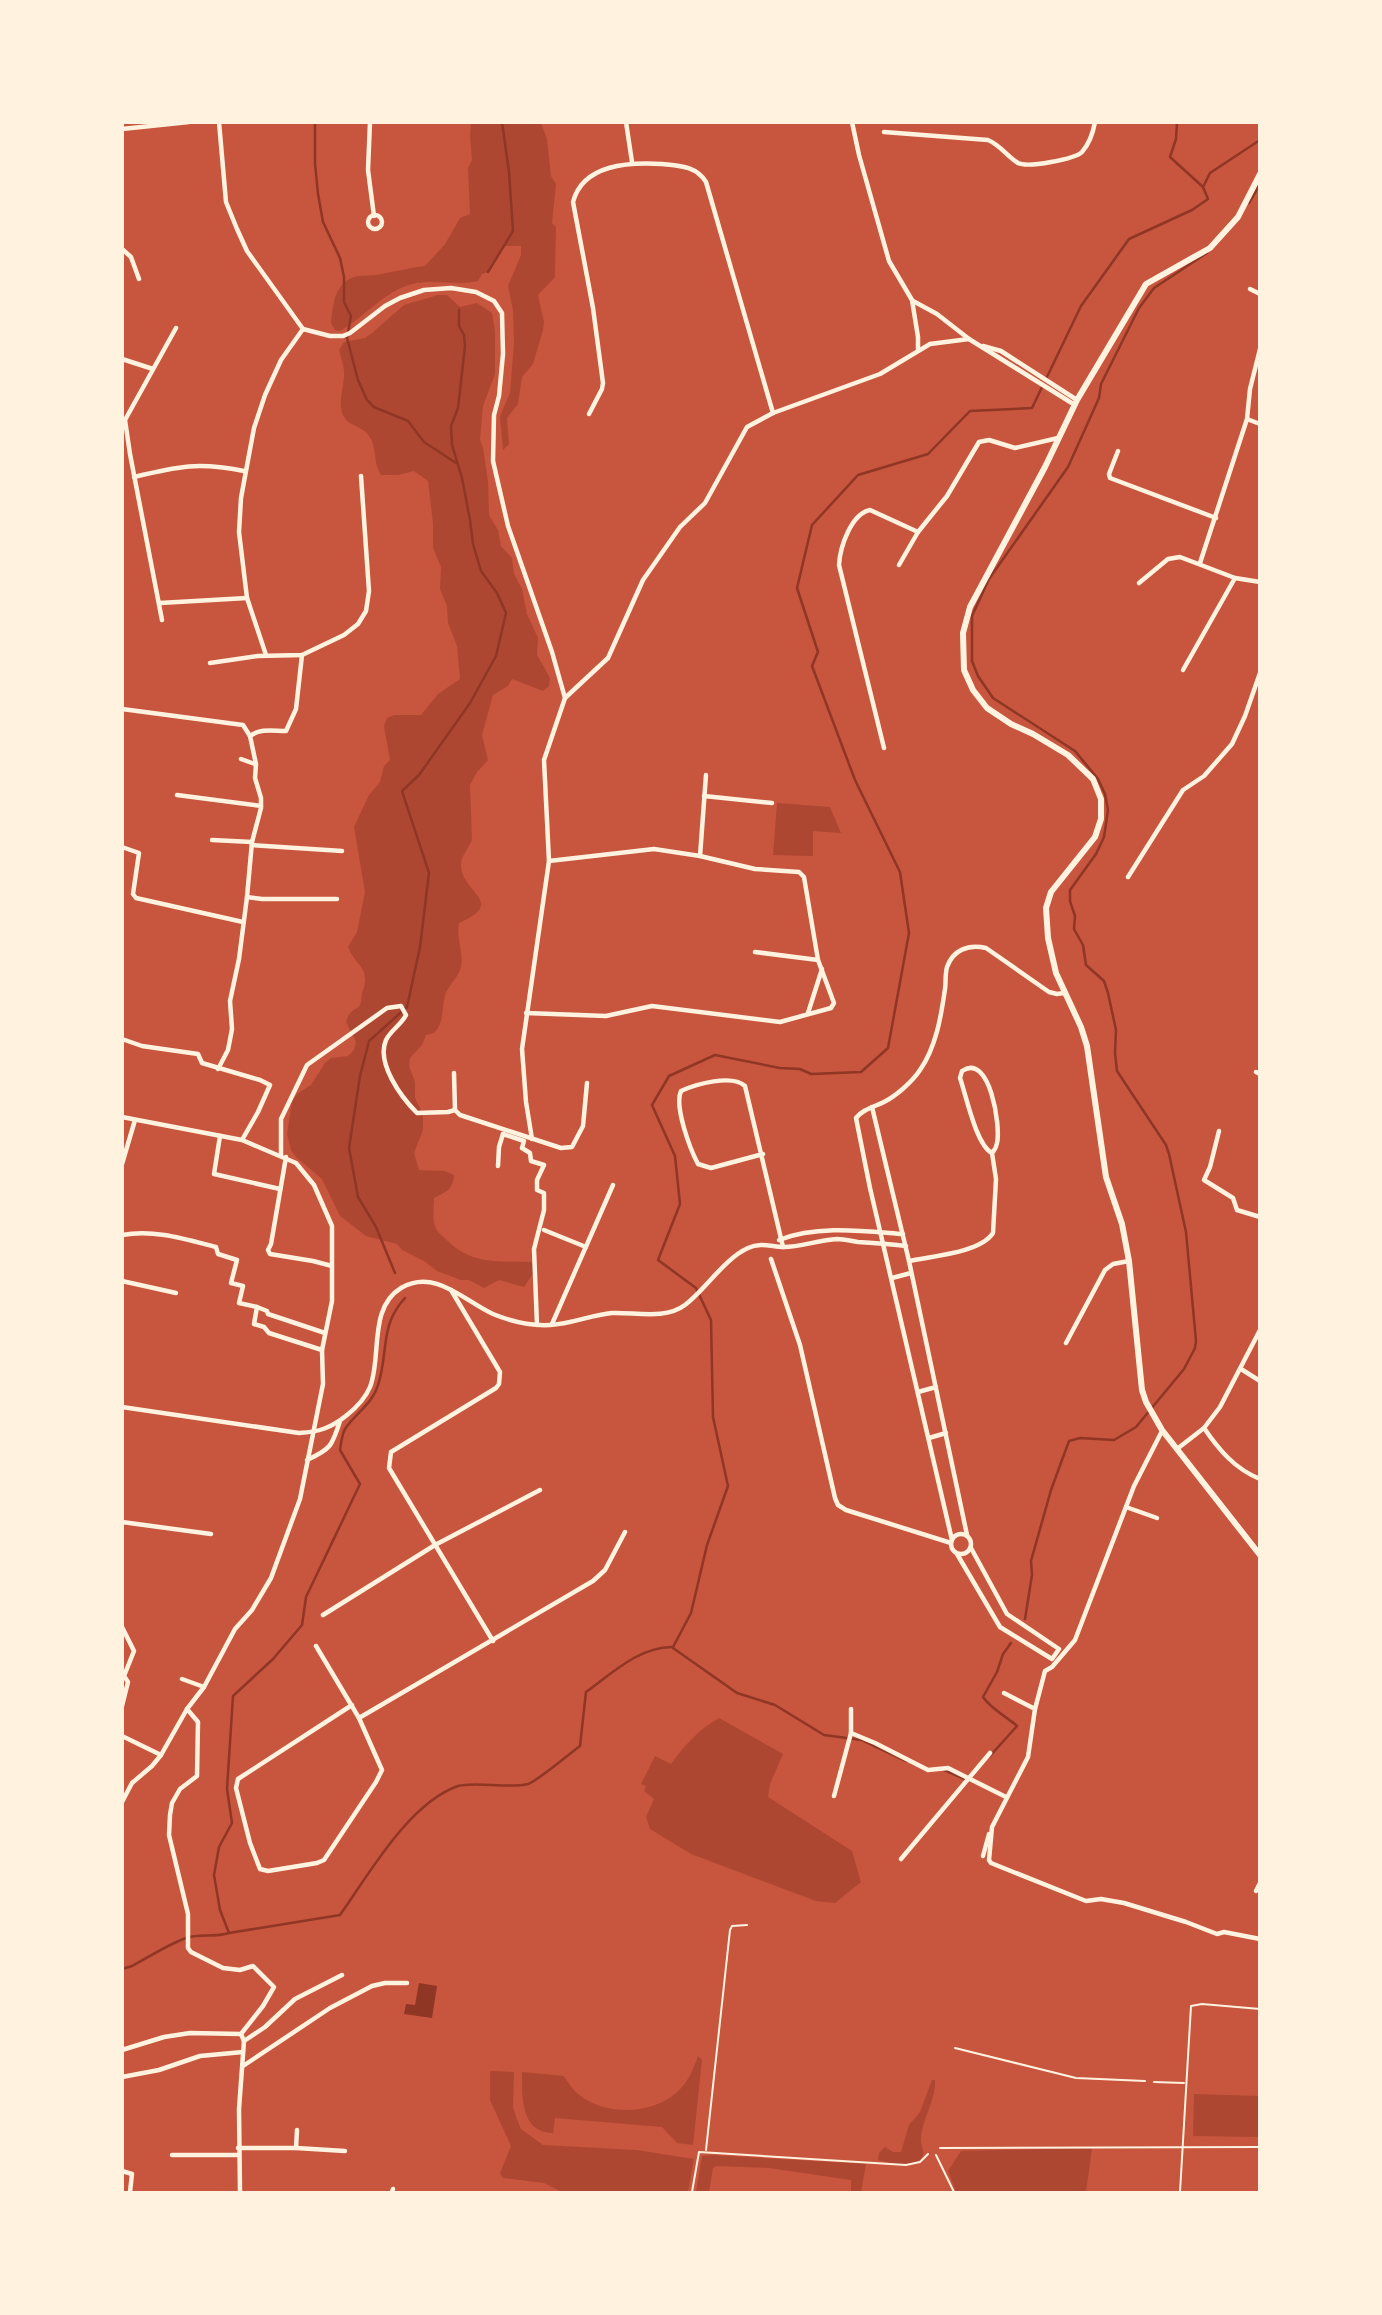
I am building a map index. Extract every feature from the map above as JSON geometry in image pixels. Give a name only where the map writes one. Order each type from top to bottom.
[{"type":"main road","points":[[1259,173],[1238,217],[1210,247],[1146,284],[1076,403],[970,607],[963,633],[964,670],[973,690],[987,708],[1069,755],[1093,779],[1101,799],[1101,819],[1095,836],[1051,892],[1046,908],[1048,938],[1056,973],[1085,1036],[1104,1169],[1122,1224],[1129,1261],[1142,1390],[1162,1430],[1259,1555]]},
{"type":"street","points":[[122,129],[190,122]]},
{"type":"street","points":[[219,122],[226,202],[247,251],[303,329],[330,336],[343,336],[351,333],[385,306],[424,290],[452,288],[476,292],[494,301],[502,313],[503,354],[499,396],[494,415],[493,461],[508,526],[548,639],[565,698]]},
{"type":"street","points":[[370,122],[368,170],[374,216]]},
{"type":"street","points":[[626,122],[632,162]]},
{"type":"street","points":[[852,122],[889,261],[912,300],[918,349]]},
{"type":"street","points":[[884,132],[988,140],[1018,163],[1030,165],[1078,156],[1088,144],[1095,122]]},
{"type":"street","points":[[589,414],[602,389],[602,376],[591,296],[573,202],[581,184],[594,174],[632,162],[687,167],[696,170],[706,182],[773,413]]},
{"type":"street","points":[[122,249],[131,257],[139,279]]},
{"type":"street","points":[[1250,289],[1259,295]]},
{"type":"street","points":[[912,300],[937,314],[969,339],[1007,359],[1076,403]]},
{"type":"street","points":[[162,620],[124,422],[176,328]]},
{"type":"street","points":[[266,655],[247,598],[239,532],[244,471],[265,395],[281,360],[303,329]]},
{"type":"street","points":[[532,1139],[522,1068],[526,1013],[550,860],[544,760],[565,698],[611,653],[643,580],[680,527],[705,503],[744,430],[773,413],[880,374],[930,344],[969,339]]},
{"type":"street","points":[[1200,563],[1247,419],[1250,389],[1259,349]]},
{"type":"street","points":[[122,359],[153,369]]},
{"type":"street","points":[[1247,419],[1259,424]]},
{"type":"street","points":[[899,565],[918,532],[947,496],[979,442],[989,440],[1015,448],[1058,438]]},
{"type":"street","points":[[1118,451],[1110,478],[1216,518]]},
{"type":"street","points":[[122,455],[130,454]]},
{"type":"street","points":[[134,477],[181,466],[198,465],[215,465],[244,471]]},
{"type":"street","points":[[211,663],[266,655],[302,655],[344,635],[358,624],[366,611],[369,590],[361,476]]},
{"type":"street","points":[[884,748],[839,556],[854,523],[866,510],[874,511],[918,532]]},
{"type":"street","points":[[1139,583],[1168,559],[1180,557],[1235,578],[1259,582]]},
{"type":"street","points":[[1183,670],[1235,578]]},
{"type":"street","points":[[160,603],[247,598]]},
{"type":"street","points":[[250,736],[264,730],[286,731],[296,709],[302,655]]},
{"type":"street","points":[[1128,877],[1183,790],[1205,776],[1232,744],[1245,716],[1259,673]]},
{"type":"street","points":[[122,709],[243,725],[250,736],[261,806],[252,844],[239,959],[230,1001],[232,1029],[228,1050],[218,1069]]},
{"type":"street","points":[[241,759],[256,764]]},
{"type":"street","points":[[700,856],[706,775]]},
{"type":"street","points":[[177,795],[261,806]]},
{"type":"street","points":[[704,796],[772,803]]},
{"type":"street","points":[[212,840],[342,850]]},
{"type":"street","points":[[122,847],[139,853],[133,894],[136,898],[243,922]]},
{"type":"street","points":[[526,1013],[606,1016],[652,1006],[780,1022],[834,1004],[818,960],[802,874],[755,869],[654,849],[573,860],[550,860]]},
{"type":"street","points":[[247,897],[337,899]]},
{"type":"street","points":[[872,1107],[906,1246],[971,1548],[1007,1614],[1059,1649],[1052,1659],[1000,1627],[952,1549],[856,1122],[859,1114],[872,1107],[887,1101],[909,1083],[930,1056],[946,968],[959,951],[973,946],[986,948],[1049,992],[1064,993]]},
{"type":"street","points":[[755,952],[818,960]]},
{"type":"street","points":[[808,1014],[822,969]]},
{"type":"street","points":[[332,1266],[270,1254],[268,1250],[284,1156],[281,1119],[307,1065],[387,1008],[401,1006],[406,1015],[385,1043],[386,1066],[391,1078],[417,1113],[456,1110]]},
{"type":"street","points":[[122,1040],[142,1046],[198,1054],[202,1063],[271,1085],[242,1140]]},
{"type":"street","points":[[909,1261],[968,1249],[992,1237],[996,1179],[992,1153],[998,1143],[998,1129],[984,1074],[978,1069],[966,1068],[960,1078],[980,1140],[986,1151],[992,1153]]},
{"type":"street","points":[[454,1073],[456,1110],[460,1115],[561,1148],[572,1147],[583,1126],[587,1083]]},
{"type":"street","points":[[763,1154],[711,1168],[698,1164],[678,1101],[681,1091],[727,1080],[741,1082],[745,1086],[763,1154],[783,1247]]},
{"type":"street","points":[[122,1117],[242,1140],[284,1156],[296,1163],[322,1198],[332,1226],[332,1301],[323,1350],[323,1384],[300,1499],[271,1578],[252,1610],[235,1629],[204,1687],[187,1709],[161,1755],[132,1783],[122,1802]]},
{"type":"street","points":[[122,1164],[135,1120]]},
{"type":"street","points":[[498,1166],[503,1131]]},
{"type":"street","points":[[503,1131],[524,1141],[522,1149],[530,1153],[531,1161],[544,1165],[537,1180],[537,1190],[544,1194],[544,1210],[534,1249],[537,1325]]},
{"type":"street","points":[[1219,1131],[1204,1180],[1233,1198],[1237,1210],[1259,1216]]},
{"type":"street","points":[[220,1136],[214,1174],[280,1189]]},
{"type":"street","points":[[552,1325],[613,1185]]},
{"type":"street","points":[[544,1230],[586,1247]]},
{"type":"street","points":[[773,1244],[781,1238],[822,1231],[903,1234]]},
{"type":"street","points":[[122,1235],[141,1232],[216,1247],[218,1254],[237,1260],[231,1283],[243,1286],[239,1303],[257,1307],[274,1316],[325,1333]]},
{"type":"street","points":[[122,1406],[299,1433],[320,1432],[360,1405],[371,1386],[379,1325],[391,1297],[401,1288],[418,1283],[434,1283],[449,1287],[494,1314],[516,1322],[552,1325],[611,1313],[657,1314],[684,1306],[747,1248],[773,1244],[783,1247],[842,1239],[906,1246]]},
{"type":"street","points":[[771,1259],[800,1345],[838,1505],[846,1510],[952,1541]]},
{"type":"street","points":[[1066,1343],[1105,1270],[1113,1264],[1129,1261]]},
{"type":"street","points":[[892,1278],[911,1273]]},
{"type":"street","points":[[122,1281],[176,1293]]},
{"type":"street","points":[[449,1287],[500,1372],[500,1377],[496,1388],[390,1454],[389,1463],[392,1474],[493,1641]]},
{"type":"street","points":[[257,1307],[254,1324],[264,1327],[269,1333],[323,1350]]},
{"type":"street","points":[[1177,1449],[1204,1428],[1220,1407],[1259,1331]]},
{"type":"street","points":[[1241,1369],[1259,1381]]},
{"type":"street","points":[[918,1392],[936,1387]]},
{"type":"street","points":[[307,1460],[333,1444],[341,1420]]},
{"type":"street","points":[[1204,1428],[1235,1466],[1259,1479]]},
{"type":"street","points":[[983,1856],[992,1827],[1027,1759],[1035,1709],[1045,1671],[1052,1667],[1075,1640],[1126,1507],[1162,1430]]},
{"type":"street","points":[[929,1438],[946,1433]]},
{"type":"street","points":[[323,1615],[435,1545],[540,1490]]},
{"type":"street","points":[[1126,1507],[1157,1518]]},
{"type":"street","points":[[122,1522],[211,1534]]},
{"type":"street","points":[[359,1718],[593,1581],[605,1570],[625,1532]]},
{"type":"street","points":[[952,1541],[957,1535],[967,1535]]},
{"type":"street","points":[[957,1554],[966,1554],[971,1548]]},
{"type":"street","points":[[122,1706],[128,1682],[124,1676],[134,1651],[123,1627]]},
{"type":"street","points":[[316,1646],[352,1705],[359,1718],[382,1770],[324,1860],[268,1871],[260,1869],[250,1843],[239,1799],[236,1783],[238,1779],[352,1705]]},
{"type":"street","points":[[181,1679],[204,1687]]},
{"type":"street","points":[[1004,1693],[1035,1709]]},
{"type":"street","points":[[187,1709],[198,1720],[197,1776],[180,1789],[175,1797],[170,1815],[169,1835],[188,1914],[188,1948],[223,1968],[240,1970],[253,1966],[274,1987],[241,2034]]},
{"type":"street","points":[[834,1796],[851,1733],[851,1709]]},
{"type":"street","points":[[851,1733],[928,1770],[947,1768],[1006,1797]]},
{"type":"street","points":[[122,1736],[161,1755]]},
{"type":"street","points":[[901,1859],[990,1753]]},
{"type":"street","points":[[992,1827],[989,1854],[991,1863],[1086,1901],[1101,1899],[1124,1903],[1217,1934],[1224,1932],[1259,1939]]},
{"type":"street","points":[[1256,1891],[1259,1883]]},
{"type":"street","points":[[244,2041],[265,2027],[295,1999],[342,1975]]},
{"type":"street","points":[[243,2066],[330,2008],[372,1986],[407,1983]]},
{"type":"street","points":[[122,2050],[164,2037],[190,2033],[241,2034]]},
{"type":"street","points":[[240,2193],[239,2109],[244,2041],[241,2034]]},
{"type":"street","points":[[122,2077],[159,2070],[200,2056],[243,2052]]},
{"type":"street","points":[[296,2148],[297,2130]]},
{"type":"street","points":[[238,2148],[345,2151]]},
{"type":"street","points":[[172,2155],[239,2155]]},
{"type":"street","points":[[122,2171],[132,2174],[130,2193]]},
{"type":"lane","points":[[706,2151],[730,1930],[735,1924],[747,1925]]},
{"type":"lane","points":[[1180,2193],[1191,2006],[1202,2004],[1259,2009]]},
{"type":"lane","points":[[955,2048],[1076,2078],[1145,2081]]},
{"type":"lane","points":[[1154,2082],[1186,2084]]},
{"type":"lane","points":[[940,2148],[1259,2147]]},
{"type":"lane","points":[[692,2193],[699,2152],[906,2165],[920,2162],[928,2154]]},
{"type":"lane","points":[[936,2155],[954,2193]]},
{"type":"shaded area","points":[[471,123],[541,123],[547,139],[551,176],[556,184],[552,223],[556,227],[555,277],[538,295],[544,322],[543,330],[533,364],[522,377],[518,404],[507,418],[509,444],[503,450],[500,416],[510,393],[514,343],[513,310],[508,286],[521,255],[521,246],[505,246],[488,272],[482,274],[478,281],[412,284],[392,293],[340,331],[335,330],[331,323],[338,290],[347,280],[357,276],[425,266],[445,244],[460,218],[470,214],[468,168],[472,160]]},
{"type":"shaded area","points":[[447,295],[460,307],[477,303],[492,313],[495,331],[495,374],[483,406],[480,440],[488,481],[489,515],[498,530],[501,546],[512,558],[514,574],[522,589],[527,614],[538,638],[537,655],[550,678],[549,686],[543,691],[512,679],[508,686],[493,695],[482,735],[488,760],[470,785],[472,840],[461,863],[463,875],[481,903],[480,909],[459,923],[461,967],[446,992],[440,1024],[434,1033],[426,1035],[422,1045],[410,1058],[415,1098],[423,1114],[423,1130],[414,1153],[419,1170],[445,1171],[454,1175],[450,1187],[434,1198],[434,1220],[439,1233],[458,1249],[477,1258],[531,1262],[536,1269],[524,1287],[499,1280],[484,1288],[469,1280],[461,1280],[437,1271],[402,1250],[397,1244],[366,1236],[340,1216],[322,1179],[291,1150],[287,1134],[292,1101],[297,1094],[311,1085],[331,1058],[348,1056],[354,1050],[356,1042],[346,1022],[351,1012],[360,1005],[365,978],[362,968],[348,947],[357,932],[365,892],[354,827],[369,795],[380,782],[384,766],[390,760],[384,726],[387,718],[394,715],[421,715],[438,694],[460,679],[457,646],[440,589],[441,567],[433,548],[428,481],[414,471],[381,475],[371,439],[346,419],[341,405],[344,374],[339,350],[344,342],[365,338],[404,305]]},
{"type":"shaded area","points":[[777,803],[830,807],[841,833],[813,831],[813,856],[773,855]]},
{"type":"shaded area","points":[[719,1718],[783,1754],[770,1784],[768,1797],[852,1851],[861,1882],[835,1903],[816,1901],[691,1854],[650,1829],[646,1817],[654,1799],[644,1791],[646,1786],[641,1784],[655,1756],[671,1764],[692,1738]]},
{"type":"shaded area","points":[[419,1983],[437,1986],[432,2018],[404,2014],[406,2004],[415,2005]]},
{"type":"shaded area","points":[[698,2056],[702,2060],[693,2145],[677,2143],[662,2127],[555,2118],[553,2133],[542,2131],[534,2127],[525,2111],[522,2072],[564,2076],[578,2094],[601,2106],[641,2109],[654,2106],[676,2093],[687,2081]]},
{"type":"shaded area","points":[[490,2071],[514,2072],[513,2107],[516,2117],[521,2129],[543,2145],[636,2150],[694,2159],[688,2192],[559,2192],[544,2183],[503,2178],[500,2173],[511,2146],[490,2100]]},
{"type":"shaded area","points":[[932,2080],[935,2080],[935,2087],[921,2139],[923,2157],[917,2162],[906,2164],[878,2160],[879,2153],[885,2147],[893,2152],[901,2152],[909,2125],[920,2112]]},
{"type":"shaded area","points":[[1194,2094],[1259,2096],[1259,2137],[1193,2136]]},
{"type":"shaded area","points":[[1092,2148],[1086,2192],[956,2192],[948,2171],[961,2151]]},
{"type":"shaded area","points":[[702,2156],[866,2164],[861,2192],[851,2192],[851,2180],[769,2168],[716,2166],[713,2168],[709,2192],[696,2192]]},
{"type":"waterway","points":[[315,122],[318,194],[323,222],[340,258],[344,277],[344,302],[351,316],[347,338],[358,380],[367,400],[374,407],[408,421],[424,442],[456,463]]},
{"type":"waterway","points":[[488,272],[513,231],[502,122]]},
{"type":"waterway","points":[[1177,122],[1176,139],[1170,157],[1203,187]]},
{"type":"waterway","points":[[1046,379],[1081,306],[1129,239],[1192,210],[1208,199],[1203,187],[1210,173],[1260,140]]},
{"type":"waterway","points":[[1249,203],[1260,184]]},
{"type":"waterway","points":[[1025,1619],[1032,1575],[1031,1561],[1051,1490],[1069,1441],[1080,1438],[1114,1440],[1136,1427],[1184,1369],[1196,1341],[1186,1232],[1169,1154],[1166,1145],[1117,1071],[1116,1030],[1108,993],[1104,981],[1086,965],[1083,945],[1074,929],[1075,916],[1070,890],[1096,854],[1104,837],[1108,810],[1105,794],[1098,779],[1075,751],[993,698],[978,676],[972,661],[972,616],[989,579],[1068,467],[1099,398],[1101,384],[1139,308],[1154,288],[1207,253]]},
{"type":"waterway","points":[[395,1273],[376,1227],[358,1197],[349,1148],[360,1076],[369,1041],[407,1007],[420,947],[429,873],[402,791],[419,775],[470,703],[496,656],[506,613],[497,593],[481,571],[473,544],[462,478],[452,445],[451,426],[458,408],[465,346],[464,335],[459,326],[459,310]]},
{"type":"waterway","points":[[229,1933],[340,1915],[407,1823],[440,1795],[465,1785],[528,1784],[580,1746],[586,1692],[638,1656],[649,1651],[673,1647],[691,1613],[707,1545],[728,1486],[713,1417],[711,1320],[696,1288],[658,1260],[680,1204],[675,1156],[652,1105],[669,1076],[715,1055],[780,1068],[800,1069],[811,1074],[861,1072],[888,1048],[909,933],[900,872],[855,780],[812,666],[818,652],[797,588],[812,525],[858,475],[928,454],[970,411],[1032,408],[1043,385]]},
{"type":"waterway","points":[[122,1969],[186,1938],[229,1933],[220,1910],[214,1875],[219,1847],[232,1823],[227,1789],[233,1696],[273,1659],[302,1625],[306,1597],[360,1484],[340,1450],[343,1433],[376,1391],[391,1319],[405,1298]]},
{"type":"waterway","points":[[990,1756],[1017,1726],[983,1697],[1011,1643]]},
{"type":"waterway","points":[[673,1648],[737,1693],[775,1705],[824,1735],[862,1740],[906,1761]]},
{"type":"waterway","points":[[944,1770],[967,1780]]}]
